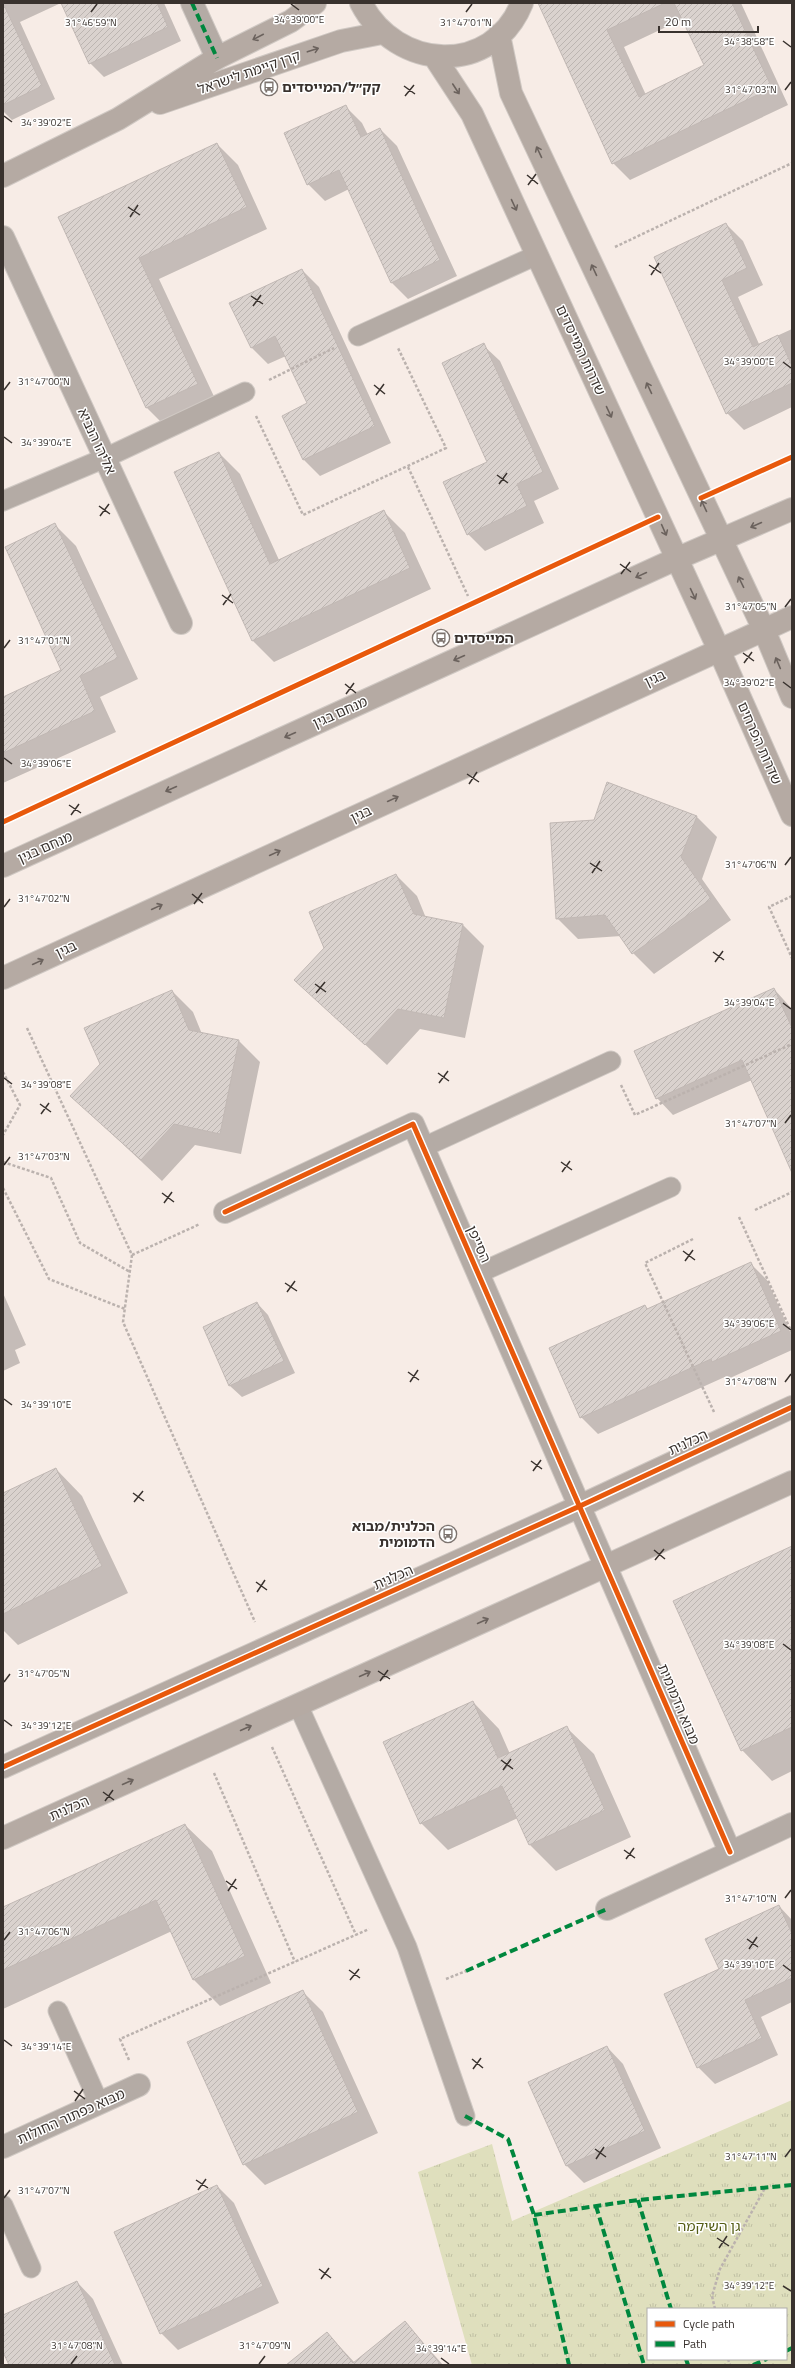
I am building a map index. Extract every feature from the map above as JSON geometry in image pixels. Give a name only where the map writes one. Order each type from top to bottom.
[{"type":"street","points":[[192,3],[216,58]]},
{"type":"street","name":"קרן קיימת לישראל","points":[[3,176],[118,119],[216,58],[291,21],[315,3]]},
{"type":"street","points":[[361,3],[374,24],[382,33],[407,49],[434,56],[469,52],[499,35],[517,13],[522,3]]},
{"type":"street","name":"קרן קיימת לישראל","points":[[118,119],[341,41],[382,33]]},
{"type":"street","points":[[499,35],[511,93],[720,541],[764,630],[792,697]]},
{"type":"street","name":"שדרות המייסדים","points":[[434,56],[472,114],[718,650]]},
{"type":"street","name":"אליהו הנביא","points":[[3,237],[181,623]]},
{"type":"street","name":"מנחם בגין","points":[[3,866],[676,559],[792,509]]},
{"type":"street","points":[[764,630],[792,617]]},
{"type":"street","name":"בגין","points":[[3,978],[764,630]]},
{"type":"street","name":"שדרות הפרחים","points":[[718,650],[792,815]]},
{"type":"street","name":"הסייפן","points":[[224,1212],[414,1124],[606,1565]]},
{"type":"street","name":"הכלנית","points":[[3,1767],[580,1506],[792,1407]]},
{"type":"street","name":"הכלנית","points":[[3,1838],[792,1482]]},
{"type":"street","name":"מבוא הדמומית","points":[[606,1565],[730,1852]]},
{"type":"street","points":[[607,1909],[792,1824]]},
{"type":"street","name":"מבוא כפתור החולות","points":[[3,2147],[139,2085]]},
{"type":"lane","points":[[358,336],[537,255]]},
{"type":"lane","points":[[3,501],[105,458],[245,392]]},
{"type":"lane","points":[[424,1147],[610,1061]]},
{"type":"lane","points":[[479,1273],[670,1187]]},
{"type":"lane","points":[[298,1705],[407,1947],[465,2116]]},
{"type":"lane","points":[[58,2011],[99,2103]]},
{"type":"lane","points":[[3,2205],[31,2268]]},
{"type":"path","points":[[589,260],[792,163]]},
{"type":"path","points":[[358,336],[245,392],[303,515],[446,448],[386,324]]},
{"type":"path","points":[[408,466],[468,596]]},
{"type":"path","points":[[792,896],[769,907],[792,958]]},
{"type":"path","points":[[27,1028],[132,1255],[123,1322],[266,1648]]},
{"type":"path","points":[[610,1061],[634,1115],[792,1044]]},
{"type":"path","points":[[3,1072],[20,1105],[3,1135]]},
{"type":"path","points":[[3,1162],[51,1178],[80,1243],[130,1272]]},
{"type":"path","points":[[3,1188],[49,1279],[125,1309]]},
{"type":"path","points":[[754,1210],[792,1192]]},
{"type":"path","points":[[132,1255],[224,1212]]},
{"type":"path","points":[[739,1217],[792,1333]]},
{"type":"path","points":[[693,1239],[646,1263],[726,1438]]},
{"type":"path","points":[[261,1721],[356,1935]]},
{"type":"path","points":[[204,1747],[295,1962]]},
{"type":"path","points":[[139,2085],[120,2039],[393,1918]]},
{"type":"path","points":[[715,2308],[712,2296],[720,2269],[765,2188]]},
{"type":"green space","name":"גן השיקמה","points":[[792,2100],[792,2365],[472,2365],[418,2172],[492,2144],[512,2221]]},
{"type":"building","points":[[3,3],[42,86],[3,105]]},
{"type":"building","points":[[61,3],[157,3],[168,27],[89,64]]},
{"type":"building","points":[[538,3],[665,3],[607,30],[639,97],[704,65],[674,3],[732,3],[772,88],[612,164]]},
{"type":"building","points":[[346,105],[361,137],[380,128],[440,260],[391,283],[339,170],[307,185],[284,133]]},
{"type":"building","points":[[217,143],[247,207],[139,258],[198,384],[146,408],[58,217]]},
{"type":"building","points":[[726,223],[747,268],[722,280],[753,347],[778,335],[792,366],[792,383],[726,414],[654,257]]},
{"type":"building","points":[[302,269],[375,426],[303,460],[282,416],[307,403],[275,336],[251,348],[229,303]]},
{"type":"building","points":[[484,343],[543,472],[517,484],[527,506],[467,535],[443,482],[487,462],[442,363]]},
{"type":"building","points":[[219,452],[270,564],[384,510],[410,568],[252,641],[174,472]]},
{"type":"building","points":[[55,523],[118,658],[80,676],[95,711],[3,753],[3,697],[61,670],[5,547]]},
{"type":"building","points":[[607,782],[697,816],[681,857],[711,899],[632,954],[605,915],[556,919],[550,823],[594,820]]},
{"type":"building","points":[[396,874],[414,914],[463,924],[444,1018],[398,1009],[365,1045],[294,980],[324,948],[309,912]]},
{"type":"building","points":[[774,988],[792,1028],[792,1173],[742,1060],[656,1099],[634,1051]]},
{"type":"building","points":[[172,990],[189,1030],[239,1040],[220,1134],[174,1124],[141,1160],[70,1096],[100,1064],[84,1028]]},
{"type":"building","points":[[751,1262],[781,1331],[712,1362],[711,1359],[580,1418],[549,1348],[645,1305],[647,1309]]},
{"type":"building","points":[[257,1302],[284,1361],[229,1386],[203,1327]]},
{"type":"building","points":[[56,1468],[102,1566],[3,1614],[3,1493]]},
{"type":"building","points":[[792,1546],[792,1727],[741,1751],[673,1601]]},
{"type":"building","points":[[473,1701],[498,1758],[567,1726],[605,1810],[529,1845],[502,1786],[420,1824],[383,1742]]},
{"type":"building","points":[[185,1824],[245,1956],[193,1980],[156,1900],[3,1970],[3,1907]]},
{"type":"building","points":[[779,1905],[792,1934],[792,1978],[745,2000],[762,2038],[697,2068],[664,1994],[719,1969],[705,1939]]},
{"type":"building","points":[[303,1990],[358,2112],[243,2165],[187,2042]]},
{"type":"building","points":[[607,2046],[645,2131],[566,2166],[528,2082]]},
{"type":"building","points":[[217,2185],[263,2286],[160,2334],[114,2232]]},
{"type":"building","points":[[77,2281],[115,2365],[9,2365],[3,2352],[3,2315]]},
{"type":"building","points":[[405,2321],[441,2365],[286,2365],[327,2332],[353,2363]]},
{"type":"marked path","points":[[192,3],[217,58]]},
{"type":"marked path","points":[[466,1971],[607,1909]]},
{"type":"marked path","points":[[465,2116],[508,2139],[534,2215],[569,2365]]},
{"type":"marked path","points":[[534,2215],[638,2200],[792,2185]]},
{"type":"marked path","points":[[638,2200],[671,2308]]},
{"type":"marked path","points":[[596,2206],[644,2365]]},
{"type":"marked path","points":[[787,2350],[792,2348]]},
{"type":"marked path","points":[[686,2360],[688,2365]]},
{"type":"marked path","points":[[753,2365],[765,2360]]},
{"type":"cycle path","points":[[701,498],[792,457]]},
{"type":"cycle path","points":[[3,822],[658,517]]},
{"type":"cycle path","points":[[225,1212],[413,1124],[730,1852]]},
{"type":"cycle path","points":[[3,1767],[580,1506],[792,1407]]},
{"type":"place","name":"קק״ל/המייסדים","points":[[269,87]]},
{"type":"place","name":"המייסדים","points":[[441,638]]},
{"type":"place","name":"הכלנית/מבוא הדמומית","points":[[448,1534]]}]
